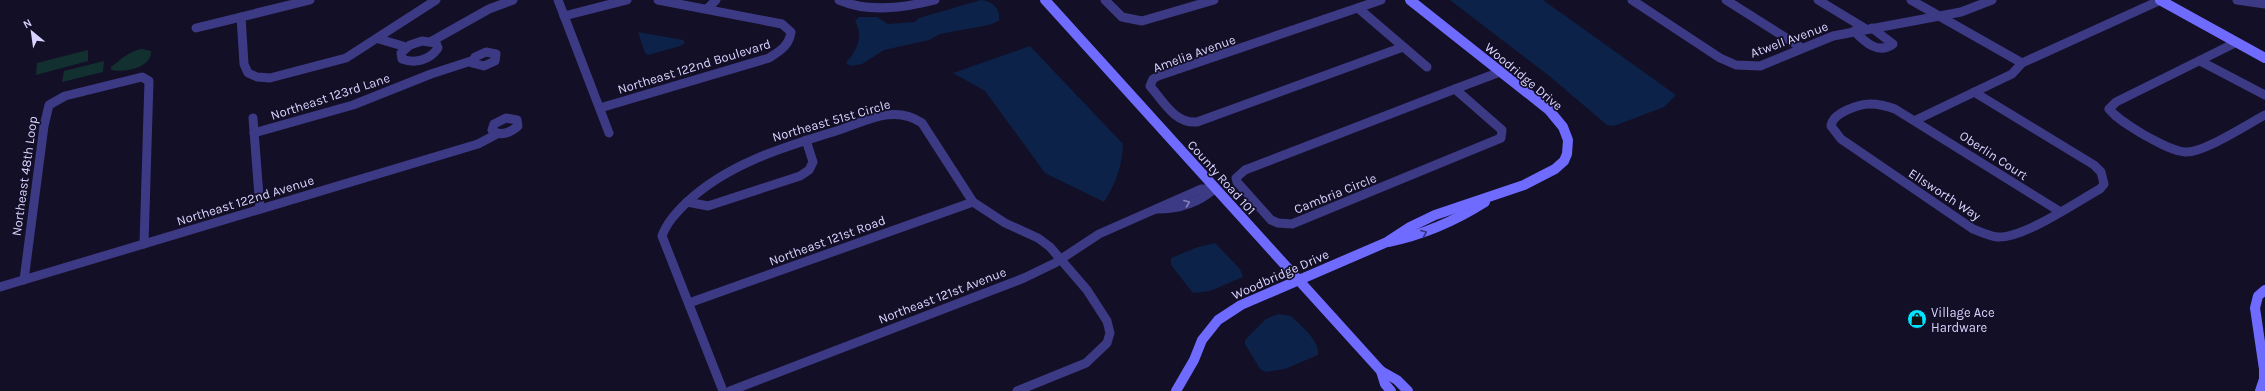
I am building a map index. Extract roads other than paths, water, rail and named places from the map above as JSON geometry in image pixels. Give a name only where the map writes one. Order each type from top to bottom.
[{"type":"street","points":[[196,28],[310,0]]},
{"type":"street","points":[[241,17],[244,64],[248,73],[257,77],[284,76],[351,56],[379,39],[436,0]]},
{"type":"street","points":[[432,41],[438,48],[434,54],[425,59],[414,62],[402,59],[401,53],[406,47],[416,42],[432,41],[489,9],[513,0]]},
{"type":"street","points":[[558,0],[609,133]]},
{"type":"street","points":[[564,16],[627,0]]},
{"type":"street","name":"Northeast 122nd Boulevard","points":[[600,108],[769,58],[784,49],[791,40],[791,32],[782,24],[658,0]]},
{"type":"street","points":[[707,9],[716,0]]},
{"type":"street","points":[[839,0],[876,8],[917,4],[935,0]]},
{"type":"street","points":[[843,0],[879,2],[900,0]]},
{"type":"street","name":"County Road 101","points":[[1045,0],[1381,371],[1397,380],[1408,391]]},
{"type":"street","points":[[1105,0],[1122,17],[1135,21],[1156,19],[1200,2],[1214,0]]},
{"type":"street","name":"Amelia Avenue","points":[[1381,0],[1158,76],[1153,79],[1150,86],[1176,117],[1180,120],[1191,123],[1205,120],[1404,47]]},
{"type":"street","name":"Woodridge Drive","points":[[1410,0],[1549,110],[1567,132],[1569,142],[1563,162],[1555,170],[1488,199]]},
{"type":"street","name":"Atwell Avenue","points":[[1632,0],[1720,58],[1736,65],[1760,66],[1833,36],[1869,28],[1961,12],[1992,0]]},
{"type":"street","points":[[1726,0],[1802,48]]},
{"type":"street","points":[[1818,0],[1869,28],[1893,44],[1889,48],[1883,50],[1874,48],[1854,31]]},
{"type":"street","points":[[1911,0],[2022,63]]},
{"type":"street","points":[[1916,120],[2012,74],[2022,63],[2161,0],[2265,58]]},
{"type":"street","points":[[2237,0],[2265,4]]},
{"type":"street","points":[[1358,8],[1428,67]]},
{"type":"street","points":[[379,39],[406,47]]},
{"type":"street","points":[[2236,43],[2116,102],[2110,106],[2111,112],[2171,148],[2189,153],[2200,150],[2265,115]]},
{"type":"street","points":[[425,59],[436,73]]},
{"type":"street","name":"Northeast 123rd Lane","points":[[254,133],[353,105],[436,73],[472,61]]},
{"type":"street","points":[[2200,61],[2265,95]]},
{"type":"street","name":"Cambria Circle","points":[[1455,89],[1502,130],[1501,138],[1292,224],[1278,223],[1271,220],[1237,182],[1236,178],[1245,170],[1455,89],[1500,72]]},
{"type":"street","name":"Northeast 48th Loop","points":[[24,280],[44,126],[49,104],[65,96],[142,77],[149,81],[144,244]]},
{"type":"street","name":"Ellsworth Way","points":[[1916,120],[1895,108],[1868,104],[1834,117],[1831,122],[1831,128],[1834,134],[1845,143],[1948,213],[1982,233],[1995,236],[2014,236],[2059,212],[2100,188],[2104,184],[2101,172],[2083,158],[1974,92]]},
{"type":"street","name":"Northeast 51st Circle","points":[[723,391],[662,236],[664,228],[687,202],[713,179],[747,161],[806,140],[888,115],[909,115],[922,123],[973,202],[1001,220],[1038,238],[1062,259],[1087,290],[1107,321],[1110,333],[1107,343],[1086,363],[1017,391]]},
{"type":"street","points":[[253,118],[260,209]]},
{"type":"street","name":"Oberlin Court","points":[[1916,120],[2059,212]]},
{"type":"street","name":"Northeast 122nd Avenue","points":[[0,287],[478,144],[497,134]]},
{"type":"street","points":[[687,202],[696,205],[708,206],[800,176],[809,170],[813,162],[806,140]]},
{"type":"street","name":"Northeast 121st Avenue","points":[[730,391],[1017,280],[1062,259],[1099,234],[1157,209],[1169,210],[1208,195],[1214,188]]},
{"type":"street","name":"Woodbridge Drive","points":[[1176,391],[1194,360],[1202,340],[1218,320],[1241,305],[1387,242],[1408,239],[1444,224],[1474,209],[1488,199]]},
{"type":"street","name":"Northeast 121st Road","points":[[689,303],[973,202]]},
{"type":"street","points":[[2260,391],[2264,379],[2264,370],[2255,302],[2258,296],[2265,290]]},
{"type":"street","name":"County Road 101","points":[[1381,371],[1385,384],[1391,391]]},
{"type":"water","points":[[981,0],[989,2],[995,6],[999,12],[999,21],[989,25],[940,34],[929,40],[884,50],[862,64],[851,66],[846,63],[858,43],[859,32],[855,21],[859,17],[877,17],[888,24],[915,22],[919,18]]},
{"type":"water","points":[[1450,0],[1543,0],[1676,95],[1664,107],[1614,126],[1607,125],[1548,75]]},
{"type":"water","points":[[638,32],[683,40],[685,43],[680,46],[648,55],[645,53]]},
{"type":"water","points":[[1030,46],[1123,144],[1118,174],[1104,202],[1045,173],[985,91],[953,73]]},
{"type":"water","points":[[1215,243],[1240,269],[1243,277],[1210,291],[1193,293],[1171,265],[1171,258],[1198,247]]},
{"type":"water","points":[[1278,314],[1291,316],[1304,329],[1316,344],[1318,355],[1285,369],[1266,372],[1260,369],[1245,344],[1245,340],[1266,319]]},
{"type":"place","name":"Village Ace Hardware","points":[[1917,319]]}]
